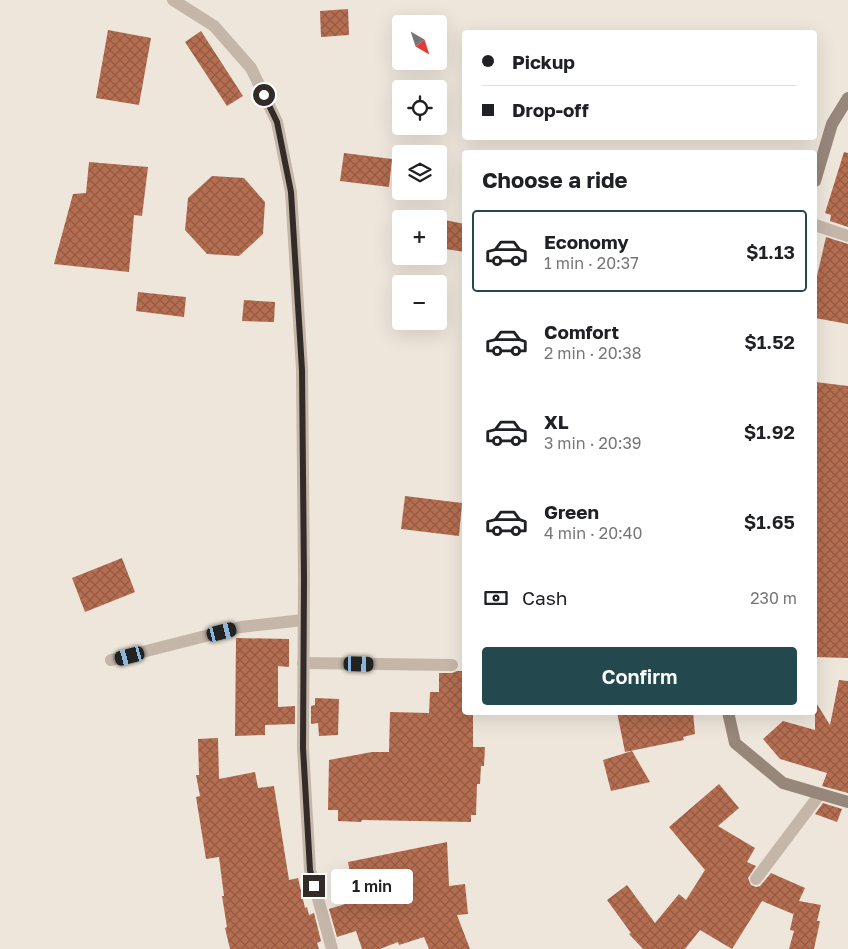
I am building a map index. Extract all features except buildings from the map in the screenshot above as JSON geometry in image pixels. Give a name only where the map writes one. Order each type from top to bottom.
[{"type":"street","points":[[173,0],[214,26],[251,68],[277,122],[291,192],[302,370],[303,748],[310,870],[332,949]]},
{"type":"street","points":[[817,174],[832,124],[848,98]]},
{"type":"street","points":[[817,226],[848,236]]},
{"type":"street","points":[[111,660],[241,627],[304,620]]},
{"type":"street","points":[[303,663],[452,665]]},
{"type":"street","points":[[729,715],[735,743],[783,783],[848,802]]},
{"type":"street","points":[[756,879],[820,794]]},
{"type":"route","points":[[264,95],[277,122],[291,192],[302,370],[303,748],[310,870],[314,886]]}]
